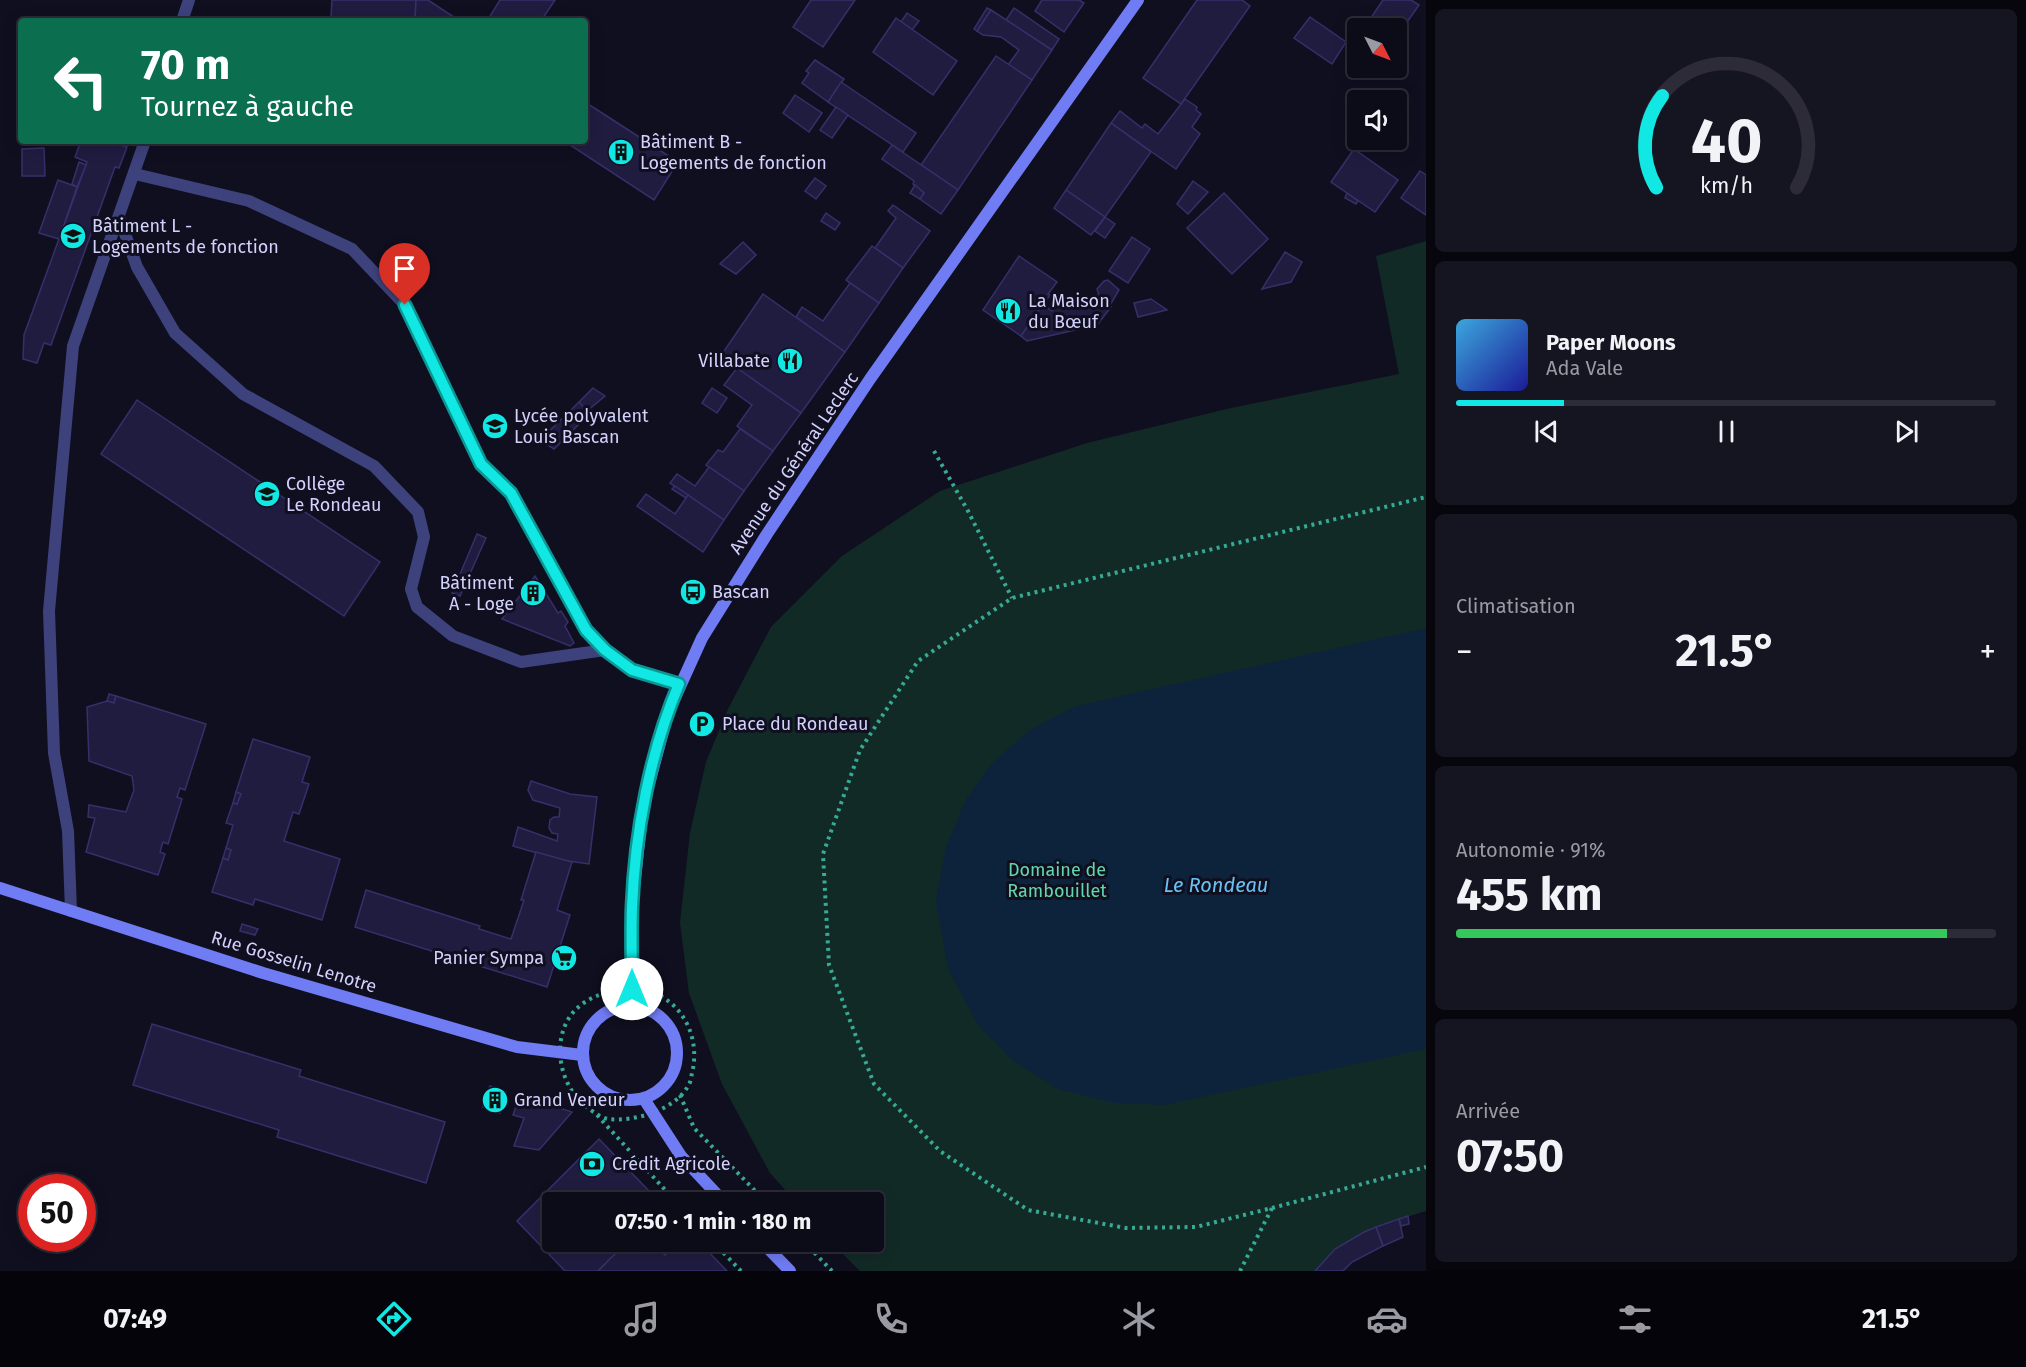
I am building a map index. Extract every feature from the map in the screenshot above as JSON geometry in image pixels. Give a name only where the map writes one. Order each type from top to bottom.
[{"type":"main road","name":"Avenue du Général Leclerc","points":[[632,1006],[632,906],[643,806],[668,713],[679,684],[702,638],[767,534],[870,379],[1138,0]]},
{"type":"main road","name":"Rue Gosselin Lenotre","points":[[0,888],[263,973],[507,1044],[582,1055]]},
{"type":"main road","points":[[632,1006],[648,1009],[662,1018],[671,1030],[677,1045],[677,1061],[672,1075],[663,1088],[644,1099],[635,1101],[619,1100],[605,1094],[593,1084],[585,1070],[582,1055],[585,1039],[592,1025],[603,1014],[617,1007],[632,1006]]},
{"type":"main road","points":[[644,1099],[681,1156],[715,1192]]},
{"type":"main road","points":[[772,1252],[790,1271]]},
{"type":"lane","points":[[183,18],[189,0]]},
{"type":"lane","points":[[71,911],[68,831],[54,753],[49,611],[73,345],[144,144]]},
{"type":"lane","points":[[135,174],[249,201],[352,249],[405,305],[481,464],[511,493],[586,630],[605,650],[632,670],[679,684]]},
{"type":"lane","points":[[119,218],[137,267],[175,333],[243,394],[374,466],[418,512],[424,537],[411,589],[417,607],[453,636],[521,662],[605,650]]},
{"type":"path","points":[[934,451],[968,511],[1012,598]]},
{"type":"path","points":[[1426,496],[1012,598],[918,661],[860,750],[823,854],[829,965],[874,1084],[940,1151],[1028,1210],[1126,1228],[1196,1227],[1426,1167]]},
{"type":"path","points":[[632,989],[653,992],[668,1000],[681,1013],[688,1024],[693,1040],[694,1063],[689,1086],[680,1095],[652,1113],[624,1119],[606,1119],[577,1099],[571,1091],[563,1071],[560,1041],[568,1020],[584,1003],[604,993],[632,989]]},
{"type":"path","points":[[680,1095],[694,1128],[756,1192]]},
{"type":"path","points":[[597,1114],[667,1192]]},
{"type":"path","points":[[1240,1271],[1272,1208]]},
{"type":"path","points":[[723,1252],[741,1271]]},
{"type":"path","points":[[814,1252],[832,1271]]},
{"type":"green space","name":"Domaine de Rambouillet","points":[[1426,241],[1426,1211],[1377,1226],[1336,1250],[1315,1271],[860,1271],[841,1252],[884,1252],[884,1192],[787,1192],[770,1173],[722,1084],[689,993],[680,923],[690,833],[706,762],[728,709],[771,627],[842,556],[940,491],[1087,443],[1231,408],[1399,374],[1376,256]]},
{"type":"water","name":"Le Rondeau","points":[[1426,628],[1426,1049],[1165,1105],[1113,1103],[1058,1089],[1012,1060],[978,1025],[948,969],[936,901],[945,850],[965,801],[991,764],[1031,729],[1076,706]]},
{"type":"building","points":[[332,0],[416,0],[415,18],[331,17]]},
{"type":"building","points":[[416,0],[428,0],[455,18],[415,18]]},
{"type":"building","points":[[500,0],[555,0],[543,18],[489,18]]},
{"type":"building","points":[[811,0],[855,0],[823,47],[793,27]]},
{"type":"building","points":[[1042,0],[1079,0],[1084,3],[1064,32],[1035,11]]},
{"type":"building","points":[[1197,0],[1242,0],[1250,6],[1181,104],[1143,78]]},
{"type":"building","points":[[1383,0],[1411,0],[1419,5],[1407,22],[1407,18],[1371,18]]},
{"type":"building","points":[[987,8],[991,10],[977,31],[974,29]]},
{"type":"building","points":[[1014,8],[1059,39],[1052,50],[1006,20]]},
{"type":"building","points":[[991,10],[1052,50],[1032,80],[1008,65],[1019,50],[1001,37],[983,35],[977,31]]},
{"type":"building","points":[[907,13],[919,21],[912,30],[901,22]]},
{"type":"building","points":[[1310,17],[1346,42],[1332,64],[1294,38]]},
{"type":"building","points":[[896,18],[957,61],[933,95],[873,52]]},
{"type":"building","points":[[996,56],[1032,80],[958,190],[921,165]]},
{"type":"building","points":[[815,60],[844,79],[828,102],[802,83],[809,73],[806,71]]},
{"type":"building","points":[[841,82],[916,133],[903,152],[828,102]]},
{"type":"building","points":[[795,95],[822,113],[809,132],[783,113]]},
{"type":"building","points":[[1185,99],[1197,107],[1196,110],[1201,114],[1192,127],[1200,134],[1176,169],[1111,123],[1120,111],[1142,128],[1145,124],[1158,134]]},
{"type":"building","name":"Bâtiment B - Logements de fonction","points":[[588,104],[678,162],[654,200],[569,144],[588,144]]},
{"type":"building","points":[[836,107],[848,115],[832,138],[820,130]]},
{"type":"building","points":[[1111,123],[1151,152],[1105,217],[1066,190]]},
{"type":"building","points":[[80,144],[118,144],[127,147],[119,168],[115,167],[51,345],[44,343],[37,363],[23,359],[24,335],[87,162],[75,157]]},
{"type":"building","points":[[892,145],[958,190],[941,214],[920,199],[924,193],[913,184],[914,181],[882,159]]},
{"type":"building","points":[[44,148],[45,176],[22,176],[22,149]]},
{"type":"building","points":[[1353,150],[1398,180],[1375,212],[1331,182]]},
{"type":"building","points":[[79,162],[86,165],[77,187],[72,184]]},
{"type":"building","points":[[1420,171],[1426,175],[1426,215],[1401,198]]},
{"type":"building","points":[[815,178],[826,186],[816,199],[805,191]]},
{"type":"building","points":[[58,180],[77,187],[59,239],[39,233]]},
{"type":"building","points":[[1193,181],[1208,192],[1188,214],[1177,204]]},
{"type":"building","points":[[915,185],[924,193],[920,199],[910,193]]},
{"type":"building","points":[[1066,190],[1105,217],[1091,235],[1054,208]]},
{"type":"building","points":[[1224,193],[1268,239],[1232,274],[1187,228]]},
{"type":"building","points":[[1347,193],[1358,201],[1356,204],[1345,198]]},
{"type":"building","points":[[893,205],[930,231],[903,268],[875,248],[896,218],[888,211]]},
{"type":"building","points":[[826,213],[840,223],[835,230],[821,221]]},
{"type":"building","points":[[1105,217],[1115,224],[1105,238],[1095,231]]},
{"type":"building","points":[[1132,237],[1150,249],[1128,283],[1109,271]]},
{"type":"building","points":[[743,242],[756,255],[736,274],[720,264]]},
{"type":"building","points":[[872,246],[903,268],[879,303],[846,280]]},
{"type":"building","points":[[1285,252],[1302,262],[1291,282],[1262,289]]},
{"type":"building","points":[[1019,256],[1057,282],[1021,336],[983,310]]},
{"type":"building","points":[[1108,280],[1119,290],[1111,307],[1097,325],[1027,341],[1021,336],[1043,304],[1052,311],[1056,306],[1099,295],[1097,289]]},
{"type":"building","points":[[850,283],[879,303],[845,352],[796,317],[802,307],[823,321]]},
{"type":"building","points":[[763,294],[845,352],[801,413],[720,357]]},
{"type":"building","points":[[1151,299],[1167,310],[1138,317],[1134,303]]},
{"type":"building","points":[[737,368],[801,413],[773,451],[737,426],[752,405],[724,385]]},
{"type":"building","points":[[593,388],[605,396],[587,411],[579,402]]},
{"type":"building","points":[[712,388],[727,398],[717,413],[702,403]]},
{"type":"building","points":[[137,400],[380,562],[344,616],[101,454]]},
{"type":"building","points":[[579,402],[587,411],[578,420],[568,413]]},
{"type":"building","points":[[568,413],[581,422],[554,449],[540,440]]},
{"type":"building","points":[[740,429],[773,451],[744,491],[706,465],[718,450],[723,452]]},
{"type":"building","points":[[709,467],[744,491],[724,520],[670,483],[677,474],[695,486]]},
{"type":"building","points":[[675,486],[688,495],[686,498],[672,489]]},
{"type":"building","points":[[646,494],[675,514],[688,495],[724,520],[703,552],[637,506]]},
{"type":"building","points":[[477,534],[486,538],[460,596],[452,593]]},
{"type":"building","name":"Bâtiment A - Loge","points":[[535,576],[558,613],[561,611],[568,622],[565,626],[574,643],[570,646],[502,619]]},
{"type":"building","points":[[109,694],[116,696],[114,703],[107,701]]},
{"type":"building","points":[[116,696],[206,724],[185,790],[180,788],[177,797],[182,799],[168,844],[163,842],[160,852],[165,854],[158,875],[86,852],[95,818],[88,817],[89,805],[126,812],[134,790],[132,776],[89,761],[87,707],[107,701],[114,703]]},
{"type":"building","points":[[253,739],[310,757],[302,782],[309,784],[299,814],[293,812],[284,841],[340,859],[322,920],[255,899],[253,905],[212,892],[223,858],[228,860],[231,850],[226,848],[233,825],[226,823],[233,803],[237,804],[241,794],[236,792]]},
{"type":"building","points":[[531,781],[570,794],[597,797],[589,864],[561,860],[513,846],[518,827],[557,841],[558,834],[552,833],[549,828],[550,820],[559,817],[560,808],[533,800],[528,790]]},
{"type":"building","points":[[236,792],[241,794],[237,804],[233,803]]},
{"type":"building","points":[[226,848],[231,850],[228,860],[223,858]]},
{"type":"building","points":[[536,852],[572,862],[557,910],[570,915],[547,987],[355,927],[366,890],[480,926],[479,929],[511,939]]},
{"type":"building","points":[[242,924],[258,929],[255,935],[240,931]]},
{"type":"building","points":[[152,1024],[301,1070],[299,1076],[445,1122],[426,1183],[277,1137],[279,1130],[133,1085]]},
{"type":"building","name":"Grand Veneur","points":[[490,1086],[506,1092],[500,1113],[483,1107]]},
{"type":"building","points":[[520,1095],[572,1112],[539,1150],[514,1146],[524,1118],[513,1115]]},
{"type":"building","points":[[599,1139],[649,1191],[648,1192],[546,1192]]},
{"type":"building","points":[[542,1196],[542,1247],[517,1221]]},
{"type":"building","points":[[1408,1216],[1409,1224],[1401,1226],[1399,1219]]},
{"type":"building","points":[[1399,1219],[1403,1237],[1383,1246],[1376,1227]]},
{"type":"building","points":[[1376,1227],[1383,1246],[1352,1262],[1343,1271],[1315,1271],[1335,1249]]},
{"type":"building","points":[[547,1252],[617,1252],[598,1271],[565,1271]]},
{"type":"building","points":[[617,1252],[646,1252],[648,1254],[662,1252],[665,1255],[668,1252],[709,1252],[727,1271],[598,1271]]},
{"type":"place","name":"Bâtiment B - Logements de fonction","points":[[621,152]]},
{"type":"place","name":"Bâtiment L - Logements de fonction","points":[[73,236]]},
{"type":"place","name":"La Maison du Bœuf","points":[[1008,311]]},
{"type":"place","name":"Villabate","points":[[790,361]]},
{"type":"place","name":"Lycée polyvalent Louis Bascan","points":[[495,426]]},
{"type":"place","name":"Collège Le Rondeau","points":[[267,494]]},
{"type":"place","name":"Bascan","points":[[693,592]]},
{"type":"place","name":"Bâtiment A - Loge","points":[[533,593]]},
{"type":"place","name":"Place du Rondeau","points":[[702,724]]},
{"type":"place","name":"Panier Sympa","points":[[564,958]]},
{"type":"place","name":"Grand Veneur","points":[[495,1100]]},
{"type":"place","name":"Crédit Agricole","points":[[592,1164]]},
{"type":"route","points":[[405,305],[481,464],[511,493],[586,630],[605,650],[632,670],[679,684],[668,713],[643,806],[632,906],[632,989]]}]
